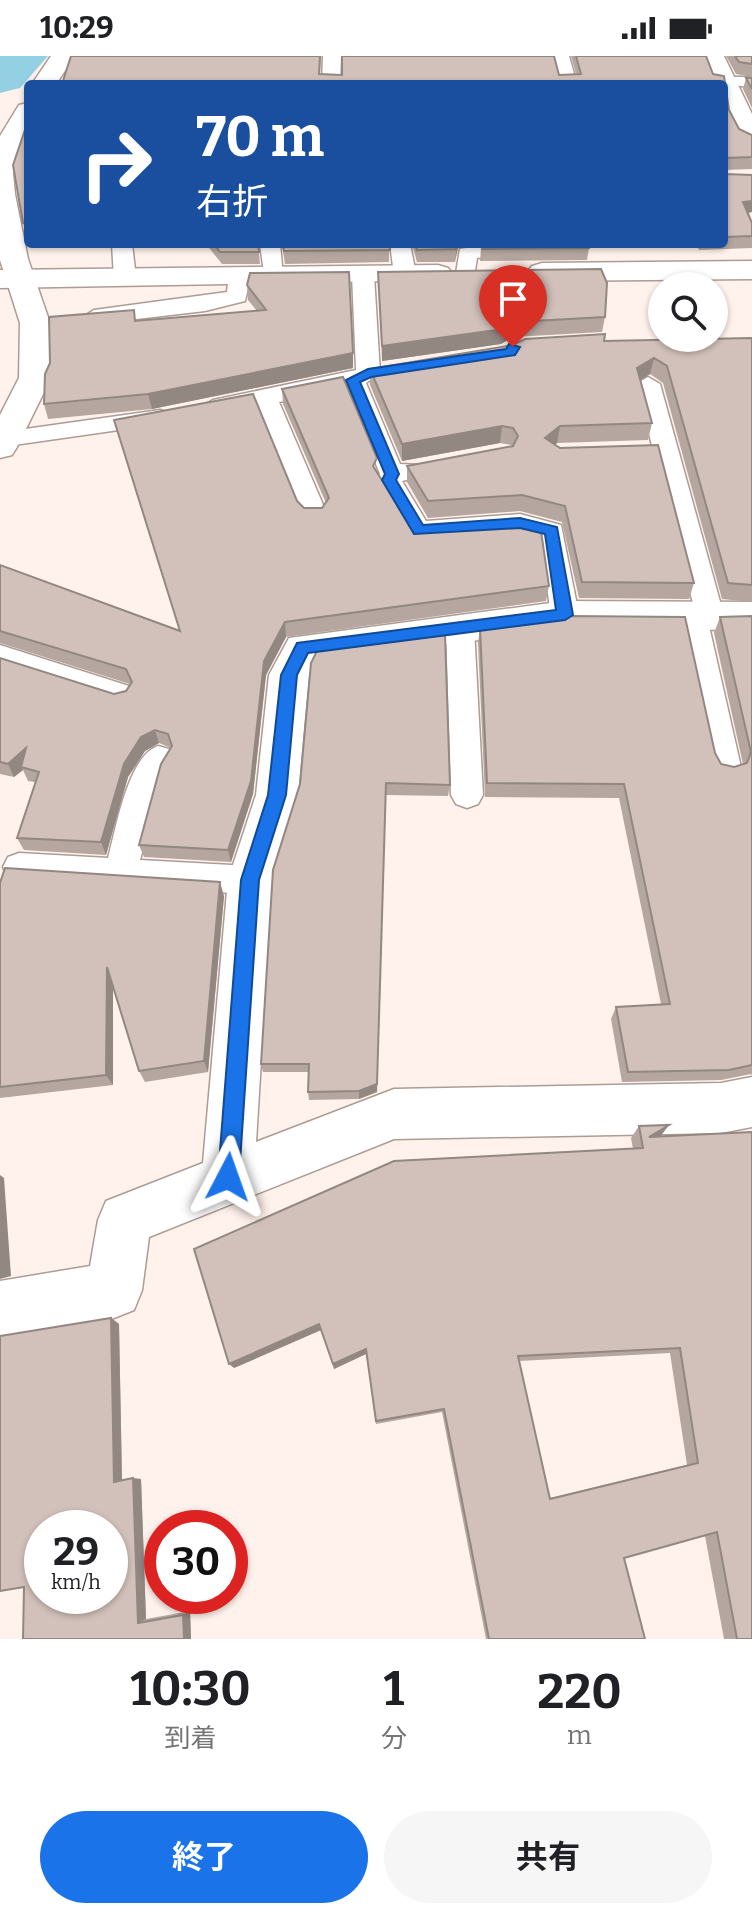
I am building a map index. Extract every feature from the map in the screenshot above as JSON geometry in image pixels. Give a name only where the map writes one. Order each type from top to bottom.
[{"type":"street","points":[[47,80],[63,56]]},
{"type":"street","points":[[712,56],[725,80]]},
{"type":"street","points":[[728,86],[752,140]]},
{"type":"street","points":[[2,444],[35,378],[50,321],[10,279],[0,173],[10,141],[24,117]]},
{"type":"street","points":[[10,279],[752,270]]},
{"type":"street","points":[[228,1177],[250,880],[277,795],[289,675],[303,648],[565,615],[752,616]]},
{"type":"street","points":[[0,1309],[114,1290],[125,1220],[394,1114],[721,1108],[752,1102]]},
{"type":"lane","points":[[331,80],[332,56]]},
{"type":"lane","points":[[560,56],[567,80]]},
{"type":"lane","points":[[728,82],[752,82]]},
{"type":"lane","points":[[122,248],[125,278]]},
{"type":"lane","points":[[270,248],[272,276]]},
{"type":"lane","points":[[401,248],[405,274]]},
{"type":"lane","points":[[467,273],[467,253],[507,248]]},
{"type":"lane","points":[[363,275],[370,374],[392,474],[389,480],[419,531],[520,523],[552,531],[565,615]]},
{"type":"lane","points":[[50,321],[205,304],[237,296],[240,276]]},
{"type":"lane","points":[[2,444],[187,413],[370,374]]},
{"type":"lane","points":[[648,384],[656,452],[701,616],[726,767]]},
{"type":"lane","points":[[265,397],[314,514]]},
{"type":"lane","points":[[392,474],[439,466]]},
{"type":"lane","points":[[460,628],[467,795]]},
{"type":"lane","points":[[0,656],[119,694]]},
{"type":"lane","points":[[120,872],[148,773],[158,758]]},
{"type":"lane","points":[[19,867],[250,880]]},
{"type":"building","points":[[71,56],[320,56],[319,74],[342,75],[342,56],[554,56],[559,75],[581,74],[576,56],[706,56],[713,74],[724,76],[725,80],[63,80]]},
{"type":"building","points":[[735,56],[752,56],[752,64],[739,62]]},
{"type":"building","points":[[728,103],[739,129],[752,135],[752,157],[728,158]]},
{"type":"building","points":[[24,133],[23,223],[13,165]]},
{"type":"building","points":[[728,174],[752,175],[752,201],[743,202],[752,223],[752,236],[728,237]]},
{"type":"building","points":[[217,248],[258,248],[259,252],[220,252]]},
{"type":"building","points":[[284,248],[390,250],[284,251]]},
{"type":"building","points":[[417,248],[456,248],[456,249]]},
{"type":"building","points":[[488,248],[589,248],[481,249]]},
{"type":"building","points":[[601,269],[607,283],[605,317],[515,322],[503,329],[382,346],[378,272]]},
{"type":"building","points":[[349,272],[353,353],[148,394],[44,404],[45,374],[50,363],[49,317],[134,310],[135,321],[266,310],[247,285],[250,273]]},
{"type":"building","points":[[605,334],[604,341],[648,340],[648,352],[728,352],[728,338],[752,338],[752,585],[728,583],[667,366],[654,358],[637,368],[652,423],[560,426],[545,438],[560,448],[658,445],[694,583],[582,582],[565,506],[522,495],[428,501],[407,466],[513,446],[518,436],[513,428],[502,426],[402,444],[370,369],[513,345],[525,339]]},
{"type":"building","points":[[343,377],[377,458],[373,466],[410,525],[420,528],[522,520],[540,524],[549,586],[285,622],[264,661],[251,781],[228,850],[139,845],[161,764],[172,746],[168,734],[155,730],[141,737],[124,764],[101,842],[17,838],[39,772],[21,767],[26,748],[8,764],[0,762],[0,658],[114,694],[126,691],[132,682],[126,669],[0,631],[0,565],[180,631],[114,420],[253,394],[297,501],[304,508],[322,508],[329,498],[282,389]]},
{"type":"building","points":[[569,616],[685,617],[715,753],[721,764],[734,767],[747,763],[751,752],[720,617],[752,616],[752,1065],[729,1070],[628,1072],[616,1007],[670,1004],[624,784],[487,783],[480,628]]},
{"type":"building","points":[[445,635],[450,785],[386,783],[377,1084],[359,1091],[308,1092],[309,1064],[261,1064],[273,870],[300,784],[311,663],[317,651]]},
{"type":"building","points":[[5,868],[220,882],[204,1061],[139,1071],[107,967],[106,1075],[0,1087],[0,883]]},
{"type":"building","points":[[669,1125],[649,1137],[752,1132],[752,1639],[737,1639],[717,1532],[624,1558],[645,1639],[489,1639],[444,1409],[376,1421],[366,1349],[333,1364],[319,1324],[229,1364],[194,1249],[394,1161],[643,1148],[639,1126]],"holes":[[[680,1348],[698,1463],[550,1499],[518,1356]]]},
{"type":"building","points":[[111,1318],[114,1482],[133,1478],[138,1623],[183,1615],[184,1639],[23,1639],[24,1587],[0,1591],[0,1336]]},
{"type":"waterway","points":[[0,76],[20,56]]},
{"type":"route","points":[[228,1177],[250,880],[277,795],[289,675],[303,648],[565,615],[552,531],[520,523],[419,531],[389,480],[392,474],[353,380],[368,373],[511,352],[513,347]]}]
